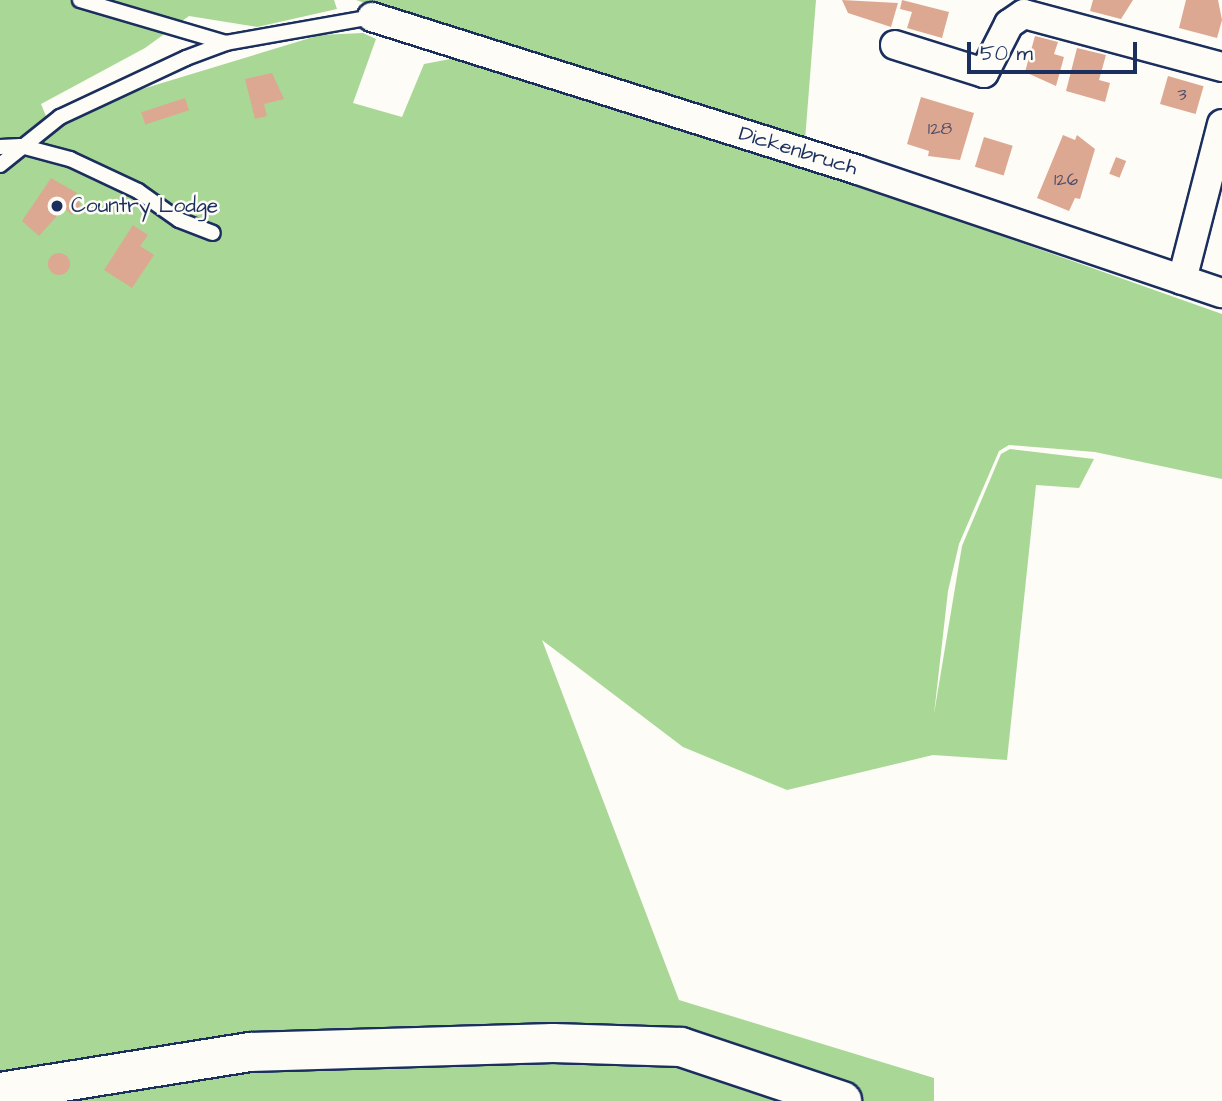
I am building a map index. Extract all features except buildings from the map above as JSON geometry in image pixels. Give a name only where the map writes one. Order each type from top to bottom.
[{"type":"main road","points":[[0,1092],[250,1052],[553,1043],[681,1047],[842,1101]]},
{"type":"street","points":[[895,45],[984,72],[1009,24],[1024,14],[1222,67]]},
{"type":"street","name":"Dickenbruch","points":[[372,17],[858,170],[1222,293]]},
{"type":"street","points":[[1182,279],[1222,124]]},
{"type":"lane","points":[[80,0],[226,43]]},
{"type":"lane","points":[[0,165],[21,146],[112,89],[226,43],[372,17]]},
{"type":"lane","points":[[0,147],[21,146],[106,174],[179,220],[213,233]]},
{"type":"green space","points":[[0,0],[334,0],[337,9],[257,27],[189,16],[145,48],[41,104],[52,131],[106,100],[320,35],[363,33],[376,39],[353,103],[402,117],[424,64],[461,57],[934,212],[1222,314],[1222,479],[1095,452],[1009,445],[999,451],[959,544],[948,591],[934,714],[962,546],[1001,454],[1010,449],[1094,459],[1079,488],[1036,485],[1007,760],[933,755],[787,790],[683,747],[542,640],[679,1000],[934,1078],[934,1101],[0,1101]]},
{"type":"green space","points":[[356,0],[816,0],[804,153]]},
{"type":"place","name":"Country Lodge","points":[[57,206]]}]
